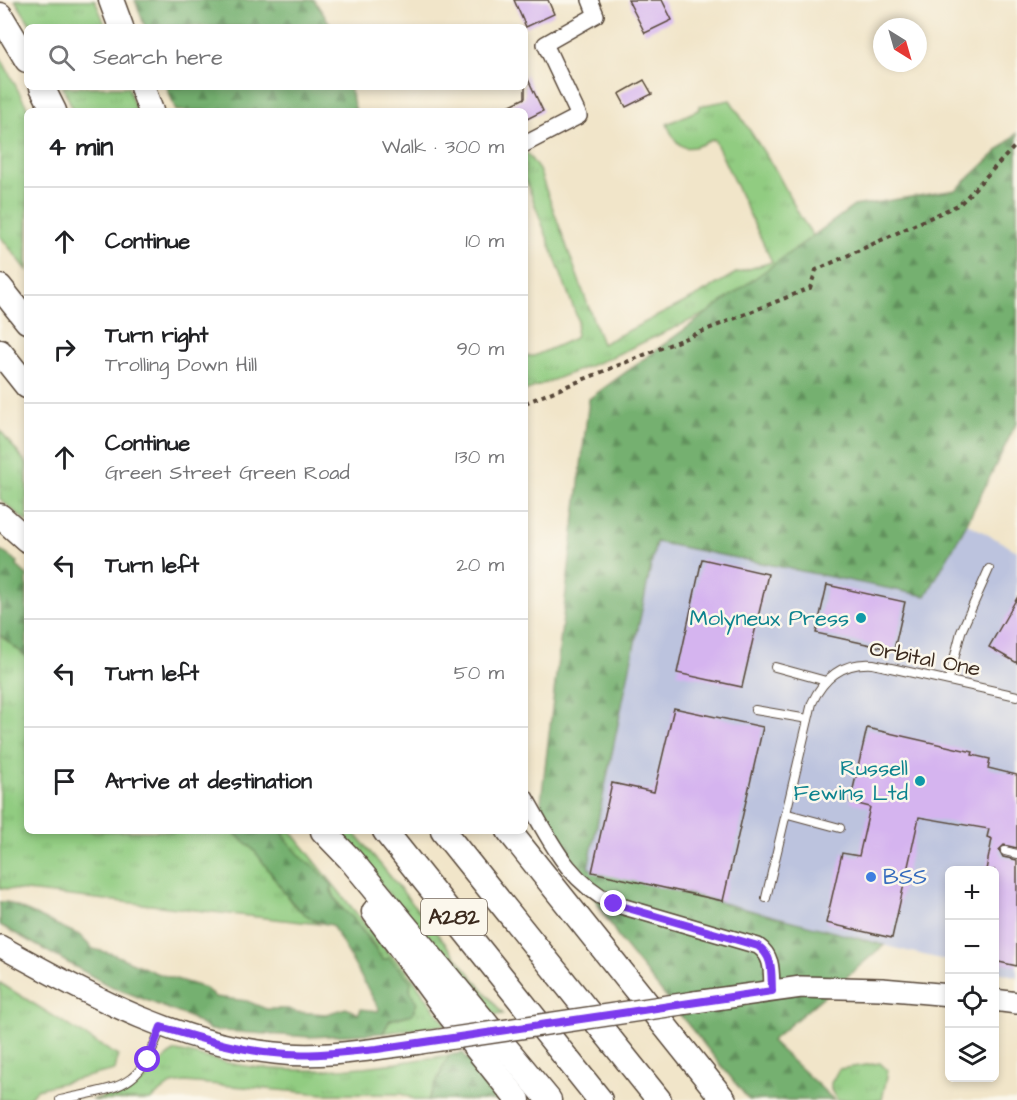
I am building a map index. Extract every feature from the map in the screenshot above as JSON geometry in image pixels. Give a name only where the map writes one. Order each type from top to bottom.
[{"type":"highway","points":[[111,0],[120,24]]},
{"type":"highway","points":[[0,15],[24,55]]},
{"type":"highway","points":[[44,90],[52,108]]},
{"type":"highway","points":[[143,90],[150,108]]},
{"type":"highway","points":[[0,287],[24,317]]},
{"type":"highway","points":[[0,352],[24,382]]},
{"type":"highway","points":[[0,516],[24,537]]},
{"type":"highway","points":[[312,834],[385,926],[448,1014],[518,1100]]},
{"type":"highway","points":[[325,834],[351,859],[549,1100]]},
{"type":"highway","name":"A282","points":[[387,834],[600,1100]]},
{"type":"highway","name":"A282","points":[[445,834],[659,1100]]},
{"type":"highway","points":[[511,834],[724,1100]]},
{"type":"main road","points":[[0,946],[93,996],[161,1027],[217,1043],[274,1053],[312,1055],[420,1043],[801,987],[882,988],[945,994]]},
{"type":"main road","points":[[999,1001],[1017,1003]]},
{"type":"street","points":[[528,142],[579,116],[545,44],[596,15],[590,0]]},
{"type":"street","points":[[528,802],[570,871],[590,890],[614,904],[758,946],[766,951],[771,960],[772,991]]},
{"type":"lane","points":[[949,679],[961,632],[989,569]]},
{"type":"lane","name":"Orbital One","points":[[766,898],[788,814],[808,719],[819,688],[826,681],[850,665],[863,663],[949,679],[1017,696]]},
{"type":"lane","points":[[775,667],[826,681]]},
{"type":"lane","points":[[755,710],[808,719]]},
{"type":"lane","points":[[788,814],[840,828]]},
{"type":"lane","points":[[1005,851],[1017,854]]},
{"type":"lane","points":[[60,1100],[114,1087],[134,1078],[146,1064],[161,1027]]},
{"type":"path","points":[[528,402],[810,288],[816,270],[960,204],[1017,144]]},
{"type":"shaded area","points":[[967,523],[1017,551],[1017,977],[999,972],[999,866],[945,866],[945,960],[587,875],[656,542],[926,596]]},
{"type":"green space","points":[[15,0],[95,0],[105,24],[30,24]]},
{"type":"green space","points":[[135,0],[314,0],[330,24],[144,24]]},
{"type":"green space","points":[[0,56],[27,108],[24,108],[24,266],[0,236]]},
{"type":"green space","points":[[64,90],[129,90],[135,108],[73,108]]},
{"type":"green space","points":[[168,90],[350,90],[355,108],[175,108]]},
{"type":"green space","points":[[730,100],[776,171],[801,218],[823,250],[787,276],[607,359],[528,390],[528,356],[534,356],[575,338],[578,320],[528,186],[528,154],[539,170],[602,344],[695,297],[736,273],[772,262],[714,139],[697,146],[685,147],[680,145],[671,134],[667,124],[700,109],[699,106]]},
{"type":"green space","points":[[1017,133],[1017,422],[967,523],[926,596],[656,542],[588,868],[884,945],[771,1041],[834,1100],[749,1100],[622,943],[540,810],[589,399],[854,206],[956,190]]},
{"type":"green space","points":[[0,430],[24,460],[24,519],[0,499]]},
{"type":"green space","points":[[0,550],[18,562],[17,566],[24,572],[24,655],[0,635]]},
{"type":"green space","points":[[0,635],[24,655],[24,834],[235,834],[256,852],[293,905],[319,924],[0,888]]},
{"type":"green space","points":[[236,834],[284,834],[305,861],[315,867],[332,885],[331,891],[340,907],[353,918],[383,960],[389,958],[411,981],[410,990],[417,1003],[412,1014],[390,1020],[383,1033],[310,1037],[210,1030],[189,1017],[108,985],[0,925],[0,902],[7,902],[79,935],[93,949],[113,954],[156,973],[205,988],[215,997],[247,1001],[266,1009],[288,1009],[296,1012],[326,1014],[346,1008],[358,1014],[361,1009],[378,1011],[379,1009],[332,925],[319,922],[297,908],[248,844]]},
{"type":"green space","points":[[284,834],[293,834],[383,947],[408,972],[446,1025],[383,1033],[390,1020],[412,1014],[417,1003],[410,990],[380,958],[370,939],[337,902],[332,885],[298,854]]},
{"type":"green space","points":[[338,834],[355,834],[503,1014],[491,1016]]},
{"type":"green space","points":[[0,983],[118,1056],[115,1070],[37,1089],[27,1100],[0,1100]]},
{"type":"green space","points":[[176,1051],[239,1065],[292,1070],[344,1069],[449,1055],[428,1100],[416,1100],[402,1094],[324,1094],[185,1082],[172,1084],[150,1100],[91,1100],[136,1086]]},
{"type":"green space","points":[[463,1053],[501,1100],[428,1100],[449,1055]]},
{"type":"green space","points":[[880,1063],[888,1071],[882,1100],[837,1100],[831,1090],[831,1083],[839,1069]]},
{"type":"building","points":[[514,0],[548,0],[554,14],[528,26],[525,24]]},
{"type":"building","points":[[628,0],[662,0],[672,20],[645,33]]},
{"type":"building","points":[[528,79],[543,111],[528,118],[528,108],[504,108],[525,98]]},
{"type":"building","points":[[644,80],[652,94],[626,107],[619,94]]},
{"type":"building","points":[[702,559],[768,574],[742,687],[677,673]]},
{"type":"building","name":"Molyneux Press","points":[[827,585],[905,602],[894,650],[816,633]]},
{"type":"building","points":[[1017,598],[1017,663],[989,647]]},
{"type":"building","points":[[674,708],[763,727],[723,901],[592,872],[612,783],[654,792]]},
{"type":"building","points":[[867,728],[973,752],[972,755],[990,759],[988,768],[1017,775],[1017,848],[1004,845],[999,850],[1003,857],[1017,860],[1017,966],[999,962],[999,866],[987,866],[992,839],[987,837],[989,829],[919,817],[892,938],[826,923],[842,853],[859,856],[870,807],[850,802]]},
{"type":"place","name":"Molyneux Press","points":[[861,618]]},
{"type":"place","name":"Russell Fewins Ltd","points":[[920,781]]},
{"type":"place","name":"BSS","points":[[871,877]]},
{"type":"route","points":[[148,1060],[161,1027],[217,1043],[274,1053],[312,1055],[377,1049],[772,991],[771,960],[766,951],[758,946],[614,904]]}]
